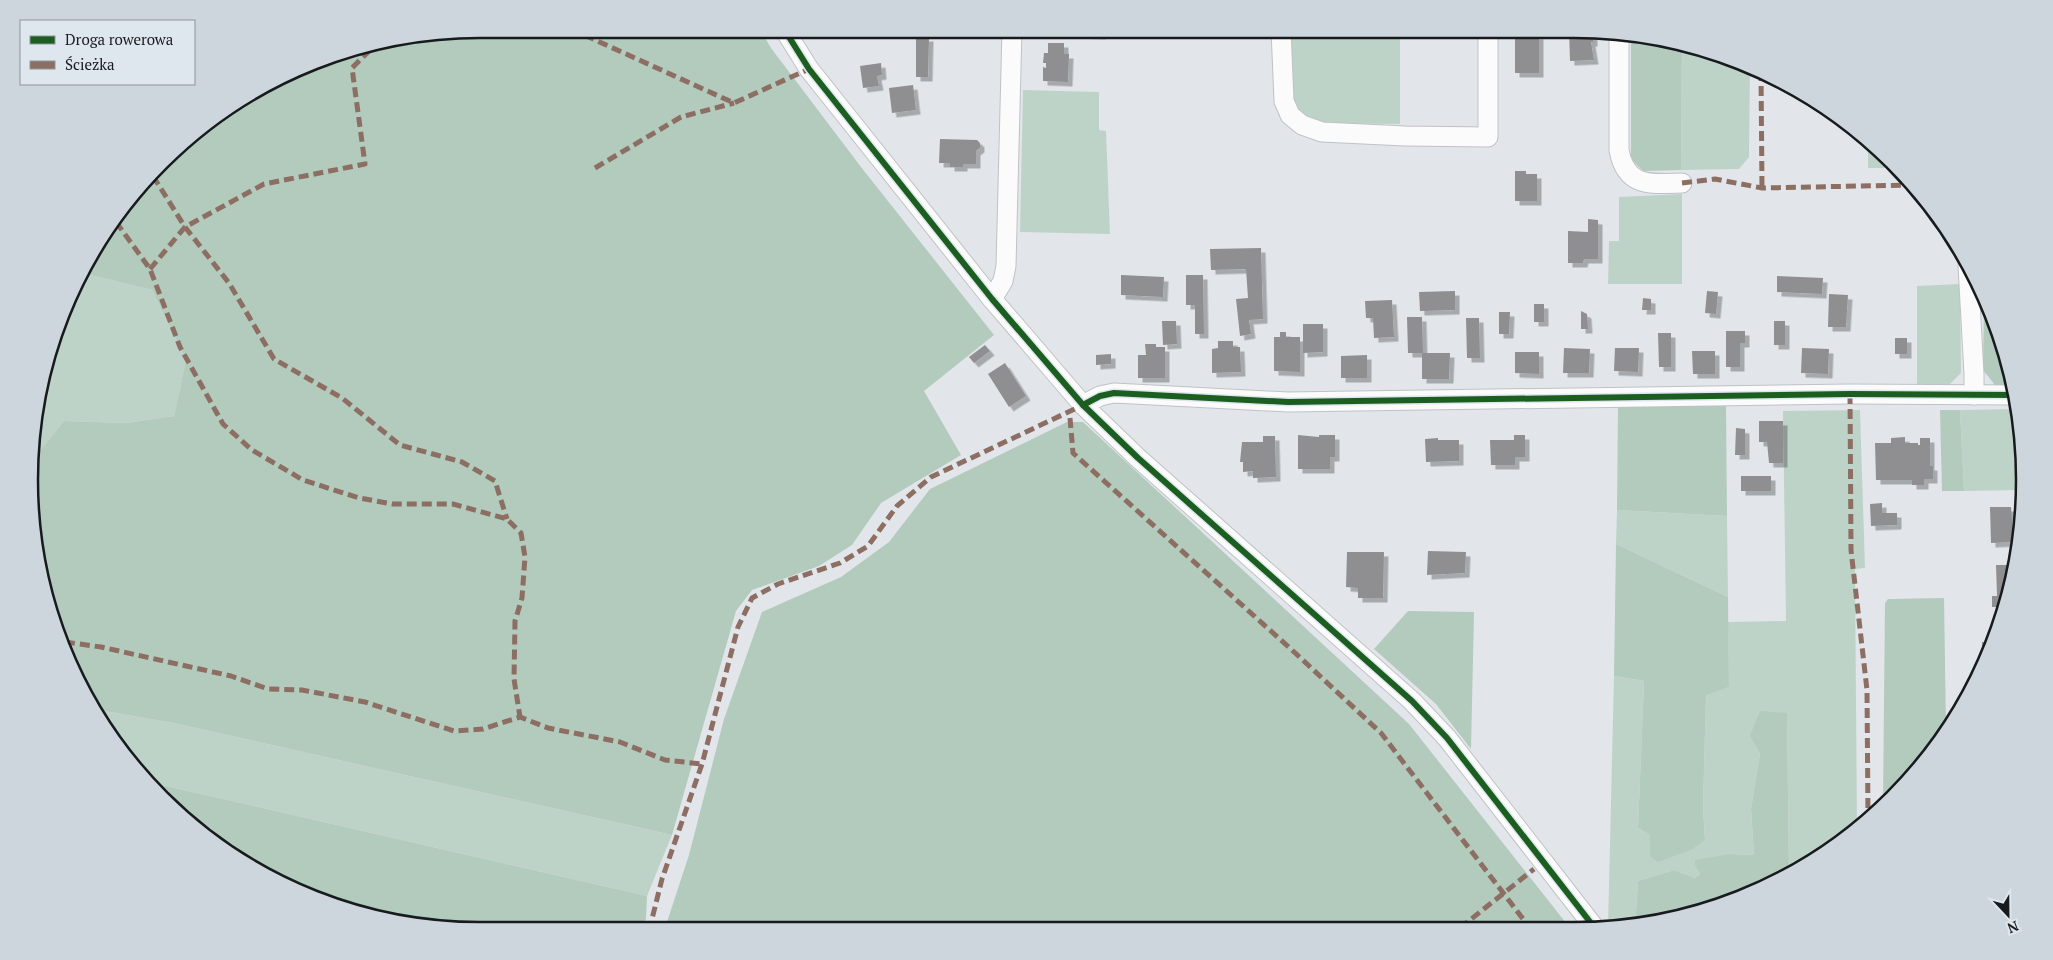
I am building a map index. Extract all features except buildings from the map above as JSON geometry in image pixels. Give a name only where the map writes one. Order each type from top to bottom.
[{"type":"street","points":[[790,38],[809,69],[992,299],[1083,405],[1138,458],[1412,701],[1447,738],[1589,922]]},
{"type":"street","points":[[992,299],[1003,281],[1006,266],[1012,38]]},
{"type":"street","points":[[1281,38],[1284,101],[1290,115],[1302,125],[1322,132],[1488,137],[1488,38]]},
{"type":"street","points":[[1619,40],[1619,150],[1624,168],[1630,176],[1641,181],[1654,184],[1682,183]]},
{"type":"street","points":[[1969,282],[1974,395]]},
{"type":"street","points":[[1083,405],[1100,396],[1114,393],[1288,402],[1850,394],[2007,395]]},
{"type":"green space","points":[[451,38],[765,38],[861,167],[994,335],[924,391],[961,455],[881,503],[852,545],[819,566],[752,590],[736,611],[672,835],[174,723],[103,711],[83,676],[71,649],[53,595],[41,538],[38,509],[38,453],[64,421],[126,423],[174,416],[186,360],[152,290],[88,275],[112,234],[129,211],[147,188],[188,147],[234,112],[284,83],[311,71],[338,61],[394,46]]},
{"type":"green space","points":[[1290,38],[1400,38],[1400,124],[1305,123],[1290,103]]},
{"type":"green space","points":[[1631,41],[1682,52],[1681,170],[1643,171],[1631,159]]},
{"type":"green space","points":[[1682,52],[1715,61],[1750,75],[1749,157],[1739,169],[1681,170]]},
{"type":"green space","points":[[1023,90],[1099,92],[1099,130],[1106,131],[1110,234],[1020,232]]},
{"type":"green space","points":[[1868,150],[1887,168],[1868,168]]},
{"type":"green space","points":[[1682,194],[1682,284],[1608,284],[1609,241],[1619,241],[1619,197]]},
{"type":"green space","points":[[88,275],[152,290],[186,360],[174,416],[126,423],[64,421],[38,453],[41,422],[53,365],[71,311]]},
{"type":"green space","points":[[1960,284],[1961,373],[1949,385],[1917,385],[1917,286]]},
{"type":"green space","points":[[1984,316],[2005,385],[1995,385],[1983,370]]},
{"type":"green space","points":[[1726,404],[1727,516],[1617,510],[1618,405]]},
{"type":"green space","points":[[2010,409],[2015,451],[2016,490],[1964,491],[1960,410]]},
{"type":"green space","points":[[1860,410],[1865,568],[1855,569],[1857,819],[1819,848],[1789,866],[1787,713],[1760,753],[1751,809],[1754,855],[1730,854],[1695,866],[1700,874],[1695,878],[1674,870],[1638,881],[1636,918],[1608,921],[1614,676],[1644,681],[1638,828],[1650,835],[1650,856],[1705,840],[1703,807],[1706,694],[1729,687],[1728,622],[1786,621],[1783,411]]},
{"type":"green space","points":[[1940,410],[1960,410],[1964,491],[1942,491]]},
{"type":"green space","points":[[1067,422],[1083,422],[1409,724],[1565,922],[667,922],[689,855],[724,719],[762,612],[841,577],[889,542],[930,489]]},
{"type":"green space","points":[[1617,510],[1727,516],[1728,597],[1616,544]]},
{"type":"green space","points":[[1616,544],[1728,597],[1729,687],[1706,695],[1703,807],[1705,840],[1691,850],[1658,862],[1650,856],[1650,835],[1638,828],[1644,681],[1614,676]]},
{"type":"green space","points":[[1944,598],[1946,718],[1906,772],[1883,796],[1885,603],[1888,599]]},
{"type":"green space","points":[[1408,611],[1474,612],[1471,749],[1436,704],[1374,649]]},
{"type":"green space","points":[[103,711],[174,723],[672,835],[647,896],[159,784],[129,749]]},
{"type":"green space","points":[[1760,711],[1787,713],[1789,866],[1769,877],[1715,899],[1636,918],[1638,881],[1674,870],[1695,878],[1700,874],[1695,866],[1695,860],[1730,854],[1754,855],[1751,809],[1760,753],[1750,736]]},
{"type":"green space","points":[[159,784],[647,896],[645,922],[451,922],[422,919],[365,907],[311,889],[259,863],[234,848],[188,813]]},
{"type":"marked path","points":[[591,38],[734,103],[809,69]]},
{"type":"marked path","points":[[150,269],[185,227],[264,184],[365,164],[352,68],[368,52]]},
{"type":"marked path","points":[[1761,79],[1762,188]]},
{"type":"marked path","points":[[595,168],[681,117],[734,103]]},
{"type":"marked path","points":[[155,179],[185,227],[229,283],[274,359],[342,398],[400,445],[462,462],[495,481],[507,519]]},
{"type":"marked path","points":[[1682,183],[1715,179],[1762,188],[1903,185]]},
{"type":"marked path","points":[[118,225],[150,269],[180,347],[223,424],[252,450],[303,480],[359,498],[393,504],[453,504],[507,519],[521,533],[525,557],[522,598],[515,621],[514,679],[520,717]]},
{"type":"marked path","points":[[1850,394],[1851,550],[1867,690],[1868,810]]},
{"type":"marked path","points":[[651,922],[662,879],[702,764],[738,627],[752,598],[778,584],[840,563],[868,546],[897,506],[931,477],[1083,405]]},
{"type":"marked path","points":[[1070,418],[1073,453],[1292,650],[1381,733],[1525,922]]},
{"type":"marked path","points":[[69,642],[101,647],[231,676],[268,689],[302,690],[365,702],[454,731],[483,729],[520,717],[548,728],[620,742],[665,760],[702,764]]},
{"type":"marked path","points":[[1468,922],[1534,869]]},
{"type":"cycle path","points":[[790,38],[809,69],[992,299],[1083,405],[1138,458],[1412,701],[1447,738],[1590,922]]},
{"type":"cycle path","points":[[1083,405],[1100,396],[1114,393],[1288,402],[1850,394],[2007,395]]}]
